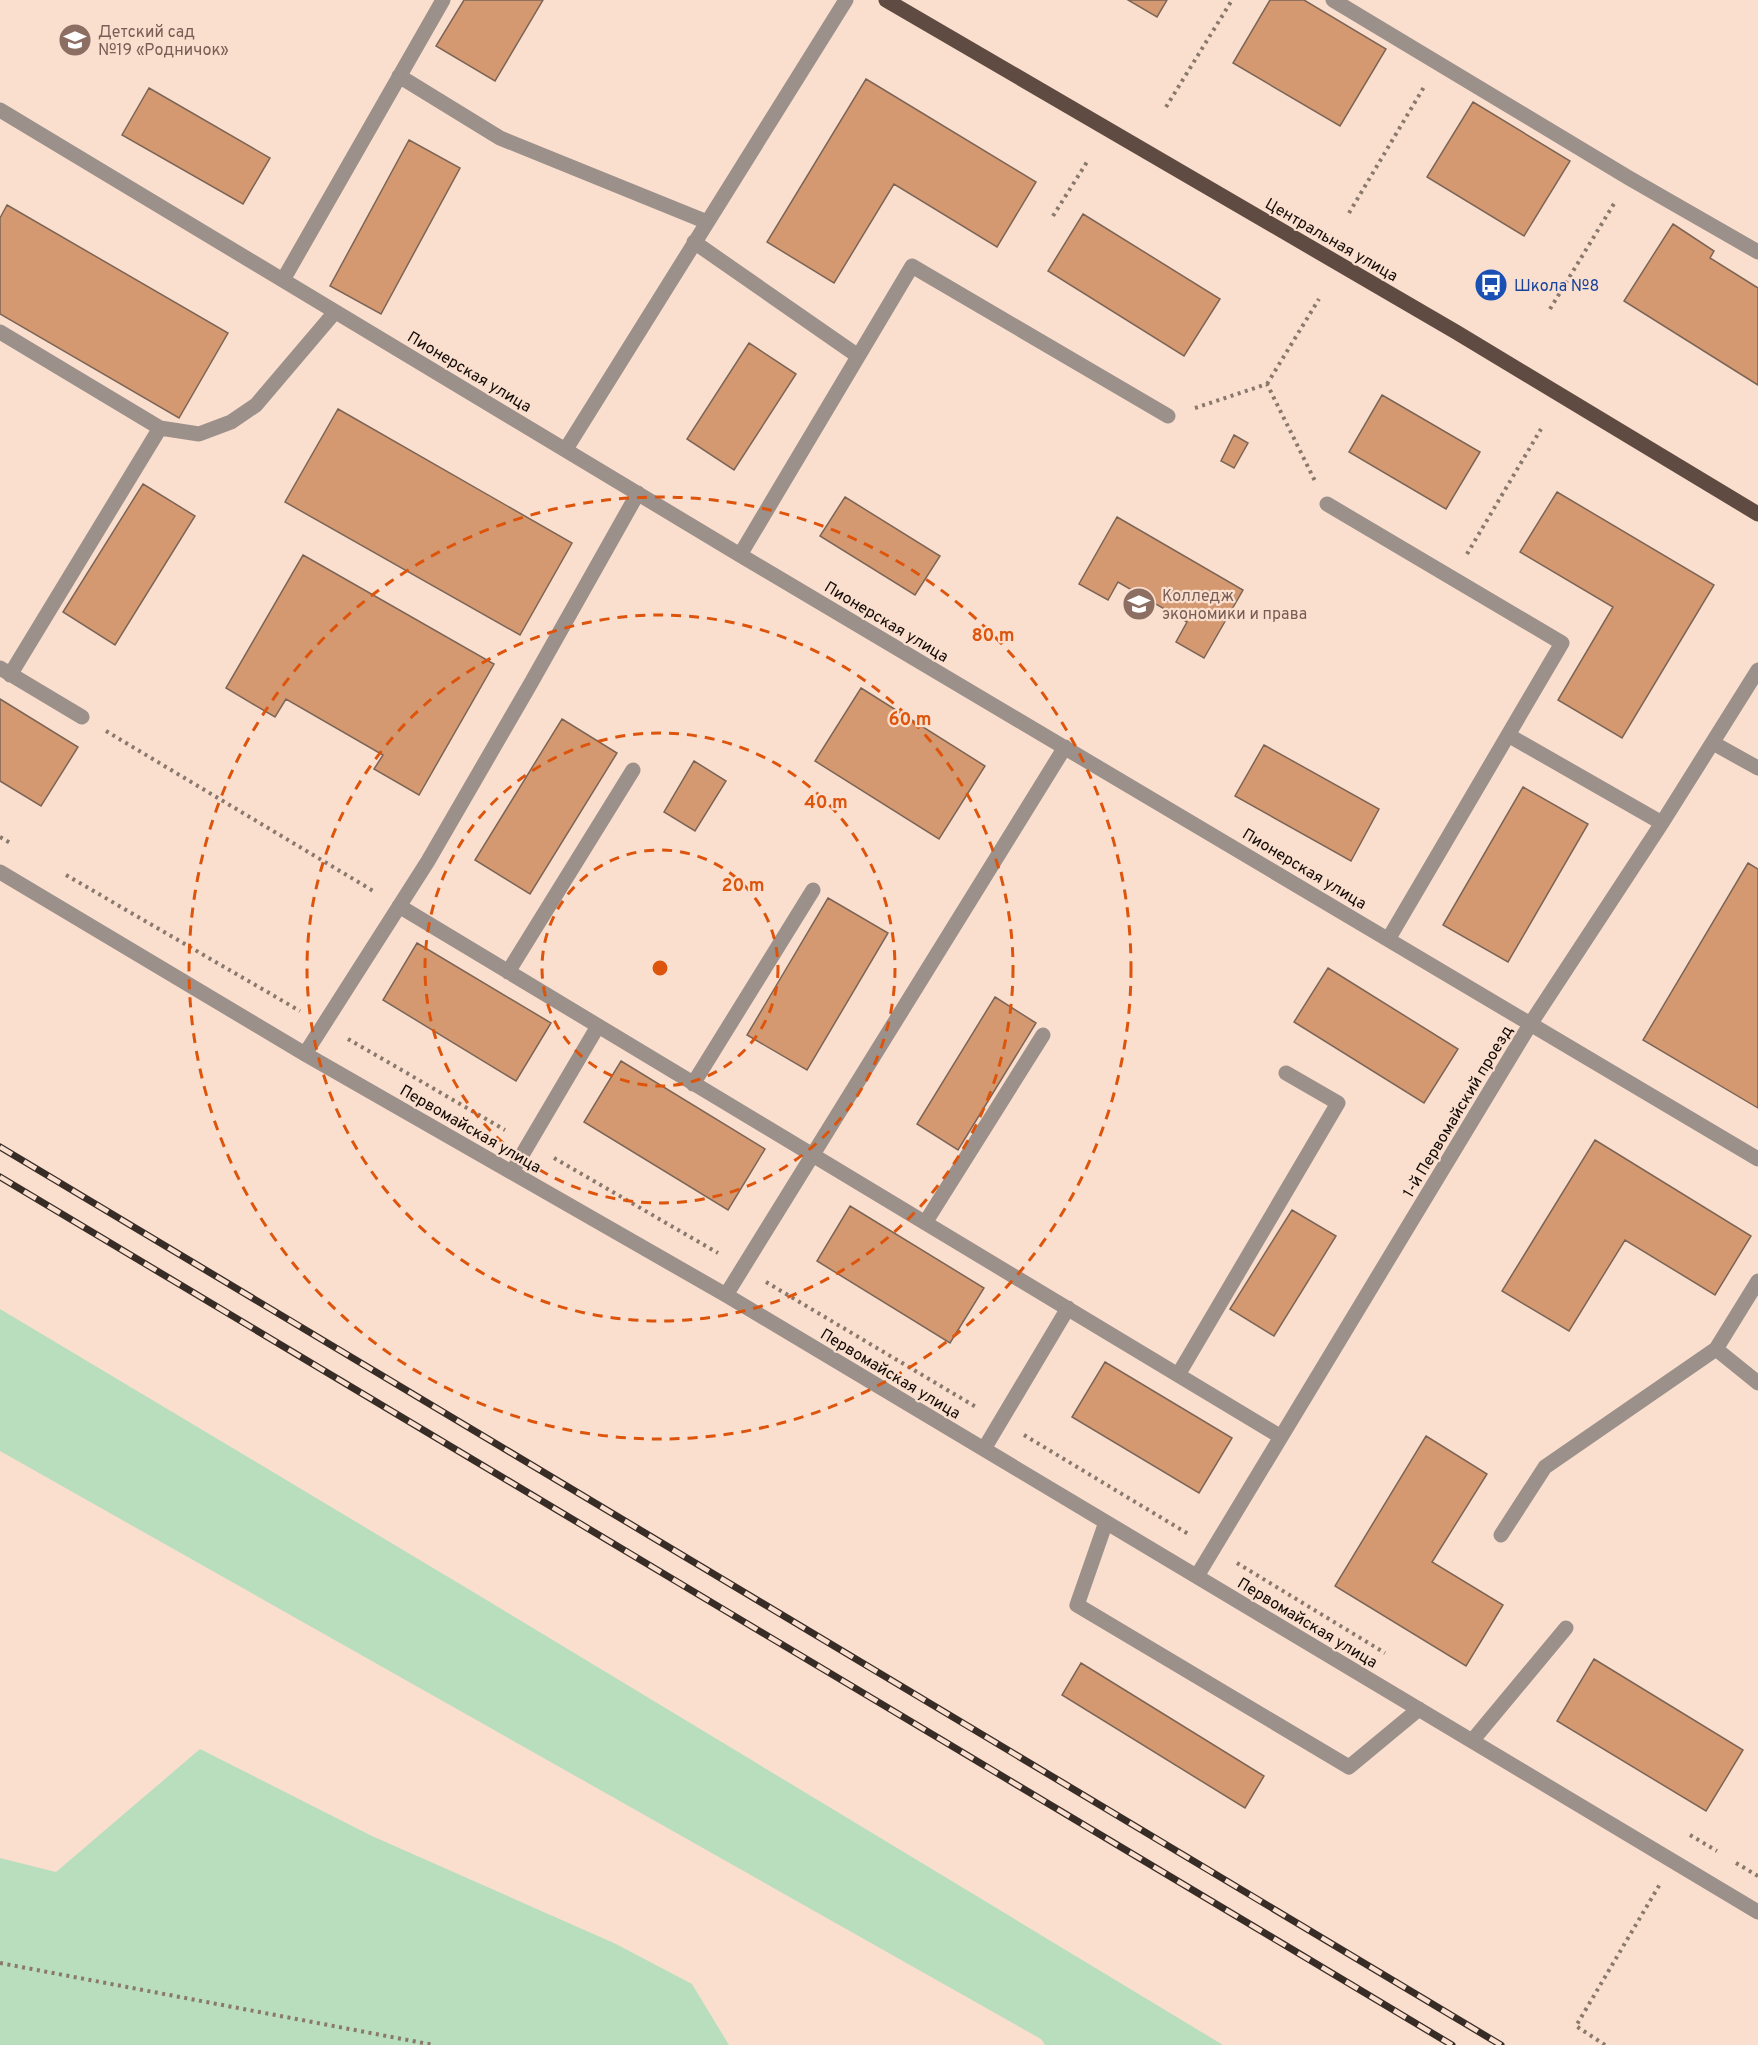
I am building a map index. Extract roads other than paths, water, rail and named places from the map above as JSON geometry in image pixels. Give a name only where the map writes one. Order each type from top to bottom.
[{"type":"main road","name":"Центральная улица","points":[[886,0],[1456,332],[1758,514]]},
{"type":"street","points":[[283,280],[442,0]]},
{"type":"street","points":[[566,449],[846,0]]},
{"type":"street","points":[[1333,0],[1629,178],[1758,252]]},
{"type":"street","points":[[399,76],[500,138],[707,222]]},
{"type":"street","name":"Пионерская улица","points":[[0,110],[740,555],[1758,1159]]},
{"type":"street","points":[[694,242],[858,356]]},
{"type":"street","points":[[740,555],[912,266],[1168,416]]},
{"type":"street","points":[[0,332],[159,428],[199,434],[231,422],[256,405],[335,312]]},
{"type":"street","points":[[82,717],[5,672],[159,428]]},
{"type":"street","points":[[305,1054],[428,861],[638,493]]},
{"type":"street","points":[[1327,504],[1562,643],[1389,938]]},
{"type":"street","name":"1-й Первомайский проезд","points":[[1197,1576],[1532,1023],[1758,670]]},
{"type":"street","points":[[1508,735],[1662,823]]},
{"type":"street","points":[[1713,743],[1758,768]]},
{"type":"street","points":[[726,1295],[1065,747]]},
{"type":"street","points":[[508,972],[633,770]]},
{"type":"street","name":"Первомайская улица","points":[[0,872],[305,1054],[726,1295],[1758,1912]]},
{"type":"street","points":[[693,1084],[813,890]]},
{"type":"street","points":[[399,906],[1281,1437]]},
{"type":"street","points":[[512,1172],[598,1026]]},
{"type":"street","points":[[925,1223],[1044,1035]]},
{"type":"street","points":[[1178,1375],[1338,1103],[1286,1072]]},
{"type":"street","points":[[1501,1535],[1545,1467],[1716,1349],[1758,1281]]},
{"type":"street","points":[[984,1449],[1068,1308]]},
{"type":"street","points":[[1716,1349],[1758,1383]]},
{"type":"street","points":[[1106,1522],[1077,1605],[1349,1767],[1419,1709]]},
{"type":"street","points":[[1472,1741],[1566,1628]]},
{"type":"railway","points":[[0,1147],[1501,2045]]},
{"type":"railway","points":[[0,1177],[1452,2045]]},
{"type":"place","name":"Детский сад №19 «Родничок»","points":[[75,40]]},
{"type":"place","name":"Школа №8","points":[[1491,285]]},
{"type":"place","name":"Колледж экономики и права","points":[[1139,604]]}]
